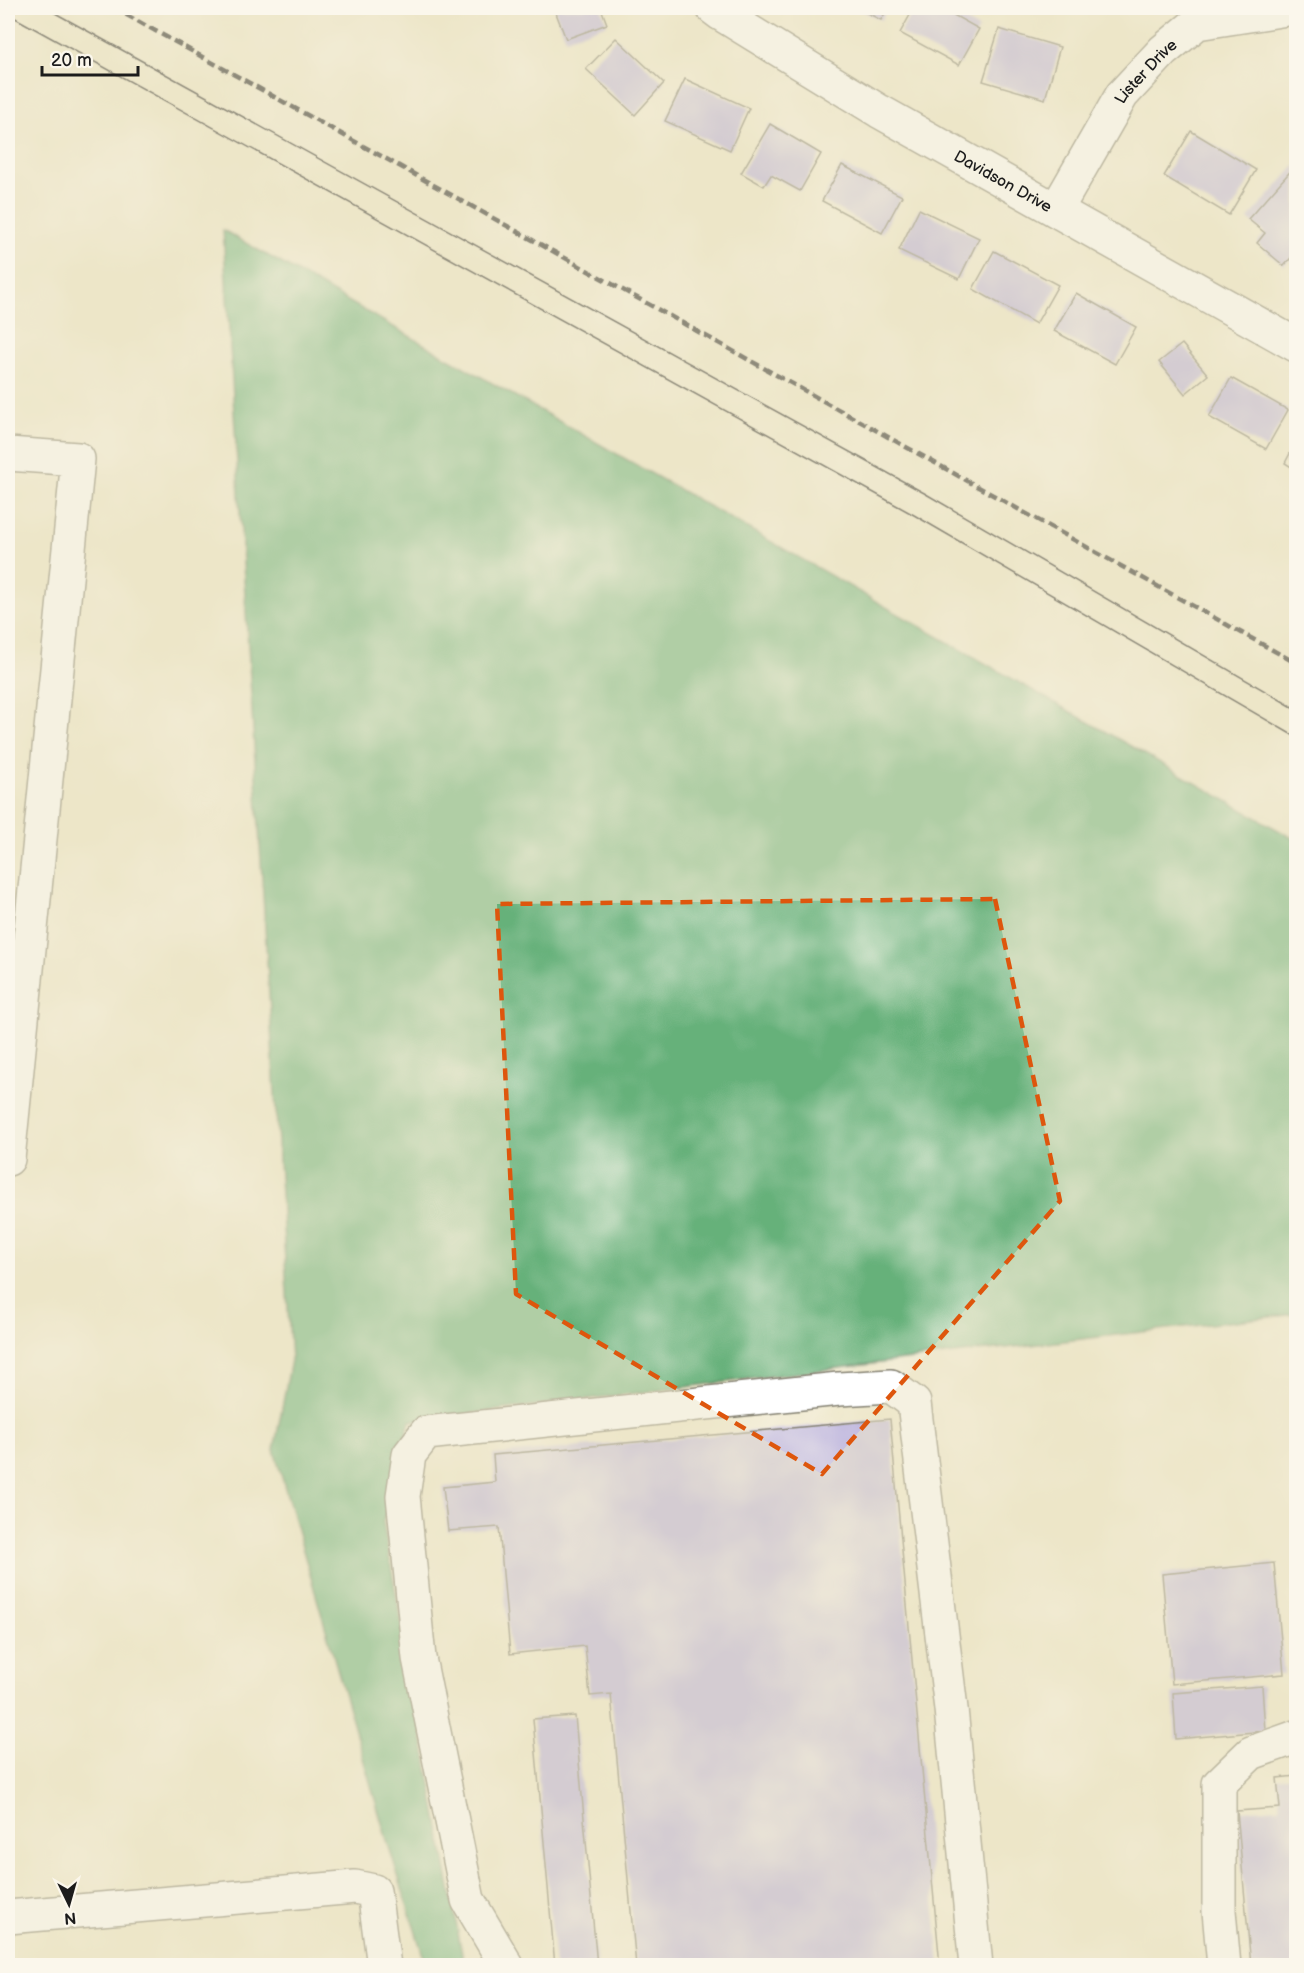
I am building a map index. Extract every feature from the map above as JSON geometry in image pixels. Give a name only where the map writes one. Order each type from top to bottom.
[{"type":"street","name":"Davidson Drive","points":[[713,8],[879,111],[1296,345]]},
{"type":"street","name":"Lister Drive","points":[[1056,210],[1122,95],[1164,51],[1197,23],[1293,8]]},
{"type":"street","points":[[8,454],[78,459],[8,1159]]},
{"type":"street","points":[[507,1965],[468,1900],[418,1658],[404,1496],[409,1455],[426,1433],[839,1389],[891,1386],[914,1403],[951,1709],[976,1965]]},
{"type":"street","points":[[1224,1965],[1219,1911],[1219,1784],[1251,1753],[1296,1737]]},
{"type":"street","points":[[8,1917],[355,1887],[374,1891],[384,1965]]},
{"type":"highlighted area","points":[[995,899],[1060,1201],[822,1474],[516,1294],[497,904]]},
{"type":"green space","points":[[223,230],[1296,840],[1296,1314],[410,1421],[383,1522],[464,1965],[426,1965],[385,1834],[274,1450],[291,1360]]},
{"type":"building","points":[[554,8],[601,8],[607,24],[566,39]]},
{"type":"building","points":[[857,8],[888,8],[881,20]]},
{"type":"building","points":[[914,8],[941,8],[979,29],[959,65],[900,33]]},
{"type":"building","points":[[999,29],[1060,47],[1045,99],[983,81]]},
{"type":"building","points":[[616,38],[664,83],[635,115],[586,69]]},
{"type":"building","points":[[685,79],[749,108],[730,150],[665,121]]},
{"type":"building","points":[[770,124],[821,154],[800,191],[771,175],[764,186],[741,173]]},
{"type":"building","points":[[1191,131],[1256,170],[1229,215],[1164,176]]},
{"type":"building","points":[[842,165],[902,196],[882,233],[822,201]]},
{"type":"building","points":[[1296,165],[1296,252],[1284,266],[1257,243],[1265,233],[1248,219]]},
{"type":"building","points":[[919,209],[979,238],[959,279],[899,250]]},
{"type":"building","points":[[994,251],[1058,285],[1036,324],[973,289]]},
{"type":"building","points":[[1076,293],[1136,327],[1115,364],[1054,331]]},
{"type":"building","points":[[1182,344],[1208,375],[1185,394],[1159,362]]},
{"type":"building","points":[[1231,378],[1288,410],[1266,449],[1209,417]]},
{"type":"building","points":[[1296,442],[1296,470],[1285,463]]},
{"type":"building","points":[[890,1419],[940,1966],[636,1966],[611,1694],[590,1696],[585,1646],[510,1654],[499,1527],[448,1531],[443,1487],[495,1482],[493,1455]]},
{"type":"building","points":[[1274,1563],[1284,1674],[1172,1684],[1162,1574]]},
{"type":"building","points":[[1262,1686],[1265,1731],[1176,1739],[1173,1693]]},
{"type":"building","points":[[575,1716],[597,1966],[555,1966],[533,1719]]},
{"type":"building","points":[[1296,1776],[1296,1966],[1251,1966],[1237,1811],[1280,1808],[1277,1778]]},
{"type":"tram line","points":[[46,8],[926,494],[1296,709]]},
{"type":"tram line","points":[[8,14],[914,515],[1296,737]]},
{"type":"railway","points":[[114,8],[1296,663]]}]
